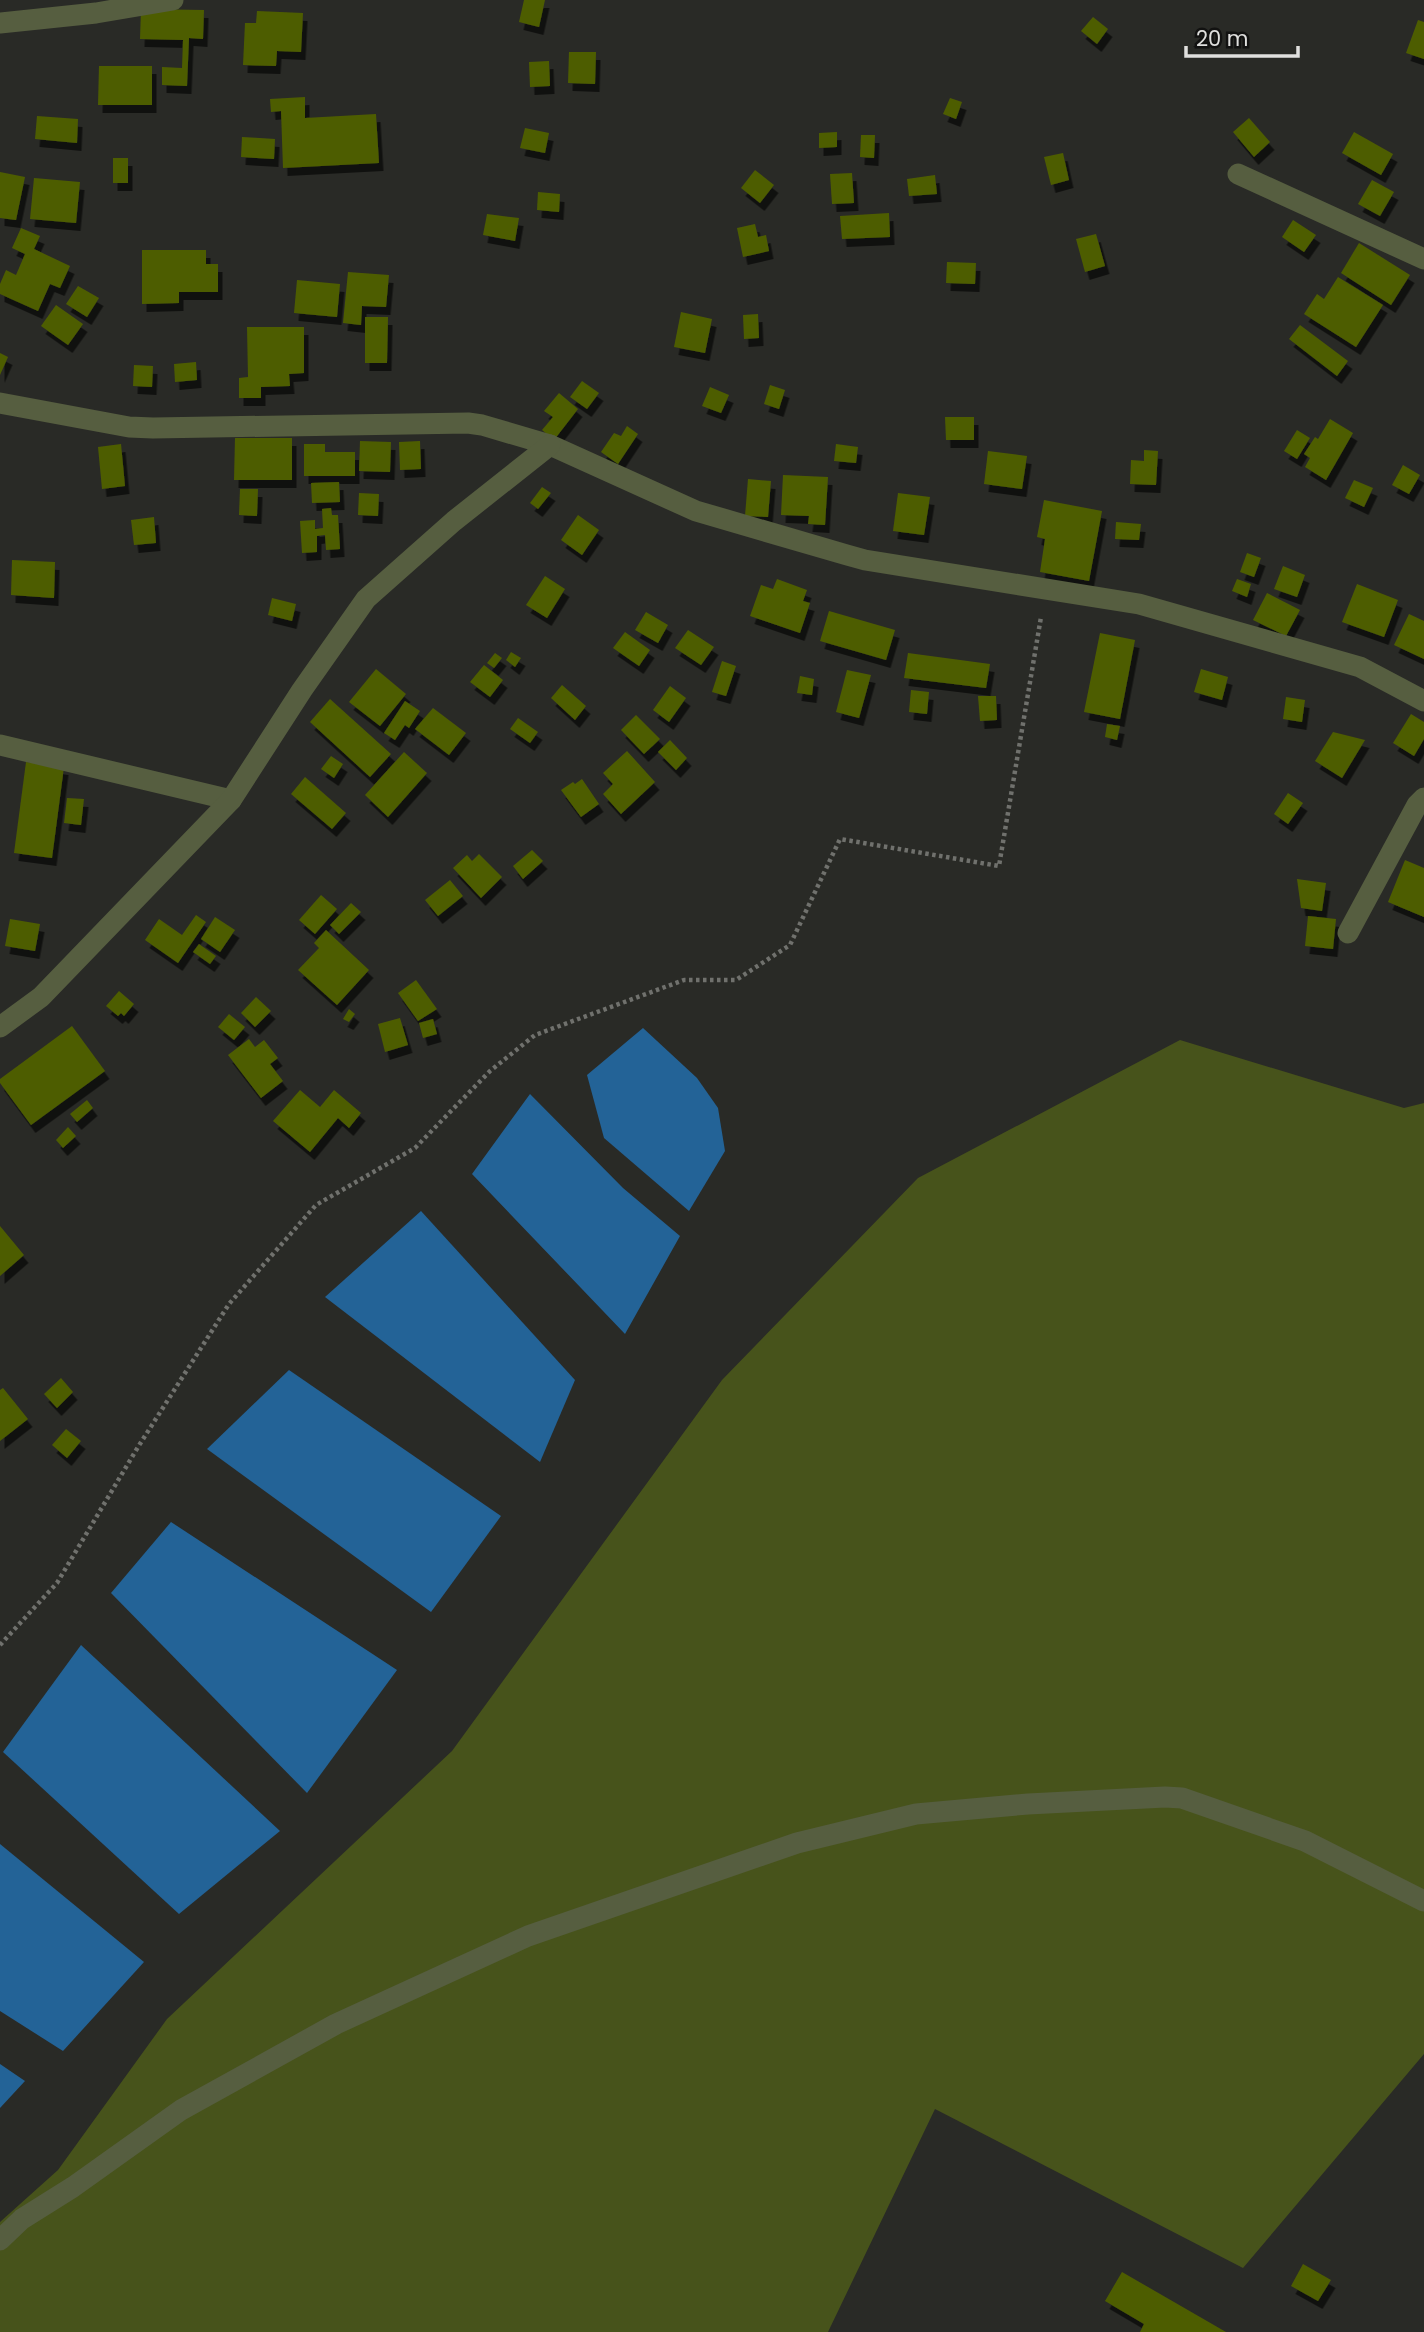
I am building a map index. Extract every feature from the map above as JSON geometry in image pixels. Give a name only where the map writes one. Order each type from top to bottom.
[{"type":"street","points":[[0,23],[96,13],[173,0]]},
{"type":"street","points":[[1238,174],[1424,259]]},
{"type":"street","points":[[0,403],[129,427],[482,425],[550,445],[696,511],[865,559],[1139,604],[1360,667],[1424,701]]},
{"type":"street","points":[[0,1027],[41,997],[231,800],[302,690],[366,599],[454,521],[550,445]]},
{"type":"street","points":[[0,745],[231,800]]},
{"type":"street","points":[[1348,933],[1417,805],[1424,798]]},
{"type":"street","points":[[0,2240],[22,2219],[73,2187],[181,2110],[336,2024],[391,1998],[528,1936],[797,1843],[915,1814],[1028,1804],[1182,1798],[1305,1841],[1424,1901]]},
{"type":"path","points":[[0,1645],[57,1583],[138,1447],[229,1304],[316,1205],[415,1148],[490,1071],[535,1035],[684,980],[736,980],[790,946],[840,839],[999,866],[1046,589]]},
{"type":"green space","points":[[1180,1040],[1404,1108],[1424,1103],[1424,2054],[1243,2268],[935,2109],[828,2332],[0,2332],[0,2222],[58,2170],[167,2019],[452,1751],[722,1380],[918,1178]]},
{"type":"water","points":[[643,1028],[697,1078],[718,1108],[725,1151],[689,1211],[604,1138],[587,1075]]},
{"type":"water","points":[[530,1094],[623,1188],[680,1236],[625,1334],[472,1174]]},
{"type":"water","points":[[421,1211],[575,1380],[540,1462],[325,1297]]},
{"type":"water","points":[[289,1370],[501,1516],[431,1612],[207,1449]]},
{"type":"water","points":[[171,1522],[397,1670],[307,1793],[111,1593]]},
{"type":"water","points":[[81,1645],[280,1831],[179,1914],[3,1752]]},
{"type":"water","points":[[0,1844],[144,1962],[63,2051],[0,2011]]},
{"type":"water","points":[[0,2064],[25,2081],[0,2108]]},
{"type":"building","points":[[524,0],[545,0],[539,27],[519,22]]},
{"type":"building","points":[[141,9],[204,10],[203,39],[189,38],[187,86],[162,85],[162,67],[182,68],[183,40],[140,39]]},
{"type":"building","points":[[257,11],[303,13],[301,52],[277,51],[276,66],[243,65],[245,23],[256,23]]},
{"type":"building","points":[[1093,17],[1108,29],[1097,44],[1081,31]]},
{"type":"building","points":[[1418,20],[1424,22],[1424,59],[1406,53]]},
{"type":"building","points":[[569,52],[596,52],[595,84],[568,83]]},
{"type":"building","points":[[549,61],[550,86],[530,87],[529,62]]},
{"type":"building","points":[[99,66],[152,66],[152,105],[98,105]]},
{"type":"building","points":[[305,97],[305,118],[376,114],[379,163],[283,168],[281,111],[271,112],[270,99]]},
{"type":"building","points":[[950,98],[962,102],[956,119],[943,114]]},
{"type":"building","points":[[37,116],[78,119],[77,143],[35,139]]},
{"type":"building","points":[[1249,118],[1270,142],[1254,157],[1233,132]]},
{"type":"building","points":[[525,128],[549,133],[545,153],[520,148]]},
{"type":"building","points":[[837,132],[837,147],[819,148],[819,133]]},
{"type":"building","points":[[1354,132],[1393,154],[1381,175],[1342,153]]},
{"type":"building","points":[[861,135],[875,135],[874,158],[860,157]]},
{"type":"building","points":[[242,137],[275,139],[274,159],[241,157]]},
{"type":"building","points":[[1063,153],[1069,180],[1051,185],[1044,157]]},
{"type":"building","points":[[113,158],[128,158],[128,183],[113,183]]},
{"type":"building","points":[[755,170],[774,185],[760,203],[741,188]]},
{"type":"building","points":[[0,172],[25,177],[16,220],[0,218]]},
{"type":"building","points":[[852,173],[854,203],[832,204],[830,174]]},
{"type":"building","points":[[935,175],[937,194],[909,196],[907,179]]},
{"type":"building","points":[[34,178],[80,182],[76,223],[30,219]]},
{"type":"building","points":[[1372,180],[1394,192],[1380,216],[1358,204]]},
{"type":"building","points":[[538,192],[560,194],[559,212],[537,210]]},
{"type":"building","points":[[889,213],[890,237],[842,239],[840,216]]},
{"type":"building","points":[[487,214],[519,218],[515,241],[483,235]]},
{"type":"building","points":[[1293,220],[1316,235],[1304,252],[1282,237]]},
{"type":"building","points":[[755,224],[758,237],[766,235],[769,251],[743,257],[737,228]]},
{"type":"building","points":[[21,228],[40,236],[34,249],[70,266],[60,288],[50,284],[38,311],[0,294],[0,284],[6,270],[16,275],[25,254],[12,248]]},
{"type":"building","points":[[1096,234],[1105,266],[1085,272],[1076,239]]},
{"type":"building","points":[[1359,243],[1410,275],[1391,305],[1341,273]]},
{"type":"building","points":[[142,250],[206,250],[206,264],[218,264],[218,292],[179,292],[179,303],[142,304]]},
{"type":"building","points":[[947,262],[976,263],[975,284],[946,283]]},
{"type":"building","points":[[348,272],[389,275],[386,307],[362,306],[361,325],[343,323]]},
{"type":"building","points":[[1338,277],[1383,305],[1356,347],[1304,314],[1317,294],[1324,299]]},
{"type":"building","points":[[297,280],[340,284],[337,317],[294,313]]},
{"type":"building","points":[[78,286],[99,298],[87,317],[66,304]]},
{"type":"building","points":[[56,305],[83,324],[68,345],[41,326]]},
{"type":"building","points":[[681,312],[712,319],[705,353],[674,347]]},
{"type":"building","points":[[758,314],[759,338],[744,339],[743,315]]},
{"type":"building","points":[[365,317],[388,317],[387,363],[365,363]]},
{"type":"building","points":[[1300,325],[1348,361],[1337,376],[1289,339]]},
{"type":"building","points":[[247,327],[304,327],[304,373],[289,374],[290,386],[261,387],[261,398],[239,398],[239,378],[248,377]]},
{"type":"building","points":[[0,353],[8,357],[0,375]]},
{"type":"building","points":[[196,362],[197,380],[175,382],[174,364]]},
{"type":"building","points":[[134,365],[153,366],[152,387],[133,386]]},
{"type":"building","points":[[582,381],[599,393],[587,409],[570,397]]},
{"type":"building","points":[[770,385],[785,390],[779,409],[764,404]]},
{"type":"building","points":[[710,387],[729,395],[721,413],[702,406]]},
{"type":"building","points":[[559,393],[578,409],[554,440],[542,430],[553,417],[544,411]]},
{"type":"building","points":[[945,417],[974,417],[974,440],[946,440]]},
{"type":"building","points":[[1330,419],[1353,433],[1326,480],[1305,467],[1310,458],[1304,454],[1315,437],[1318,439]]},
{"type":"building","points":[[627,426],[638,434],[618,464],[601,452],[614,433],[621,436]]},
{"type":"building","points":[[1297,430],[1310,438],[1297,459],[1284,451]]},
{"type":"building","points":[[235,438],[292,438],[292,480],[234,480]]},
{"type":"building","points":[[360,441],[391,442],[390,472],[359,471]]},
{"type":"building","points":[[420,441],[421,469],[400,470],[399,442]]},
{"type":"building","points":[[121,444],[125,486],[102,489],[98,447]]},
{"type":"building","points":[[304,444],[325,444],[325,452],[355,452],[355,476],[304,476]]},
{"type":"building","points":[[836,444],[858,447],[856,463],[834,461]]},
{"type":"building","points":[[1144,450],[1158,451],[1156,485],[1130,484],[1131,460],[1144,461]]},
{"type":"building","points":[[988,451],[1027,456],[1022,489],[984,484]]},
{"type":"building","points":[[1403,465],[1420,475],[1409,494],[1392,485]]},
{"type":"building","points":[[783,475],[828,477],[825,525],[808,524],[809,516],[781,515]]},
{"type":"building","points":[[748,479],[771,481],[768,517],[745,516]]},
{"type":"building","points":[[1354,480],[1373,488],[1364,507],[1345,498]]},
{"type":"building","points":[[339,482],[340,502],[312,503],[311,483]]},
{"type":"building","points":[[542,487],[551,493],[538,509],[530,503]]},
{"type":"building","points":[[240,489],[258,489],[257,516],[239,515]]},
{"type":"building","points":[[359,493],[379,494],[378,516],[358,515]]},
{"type":"building","points":[[898,493],[930,497],[924,535],[893,531]]},
{"type":"building","points":[[1044,500],[1102,511],[1089,581],[1040,572],[1045,539],[1037,537]]},
{"type":"building","points":[[331,508],[332,515],[338,515],[340,549],[326,550],[325,535],[317,536],[317,552],[302,553],[300,521],[315,520],[315,529],[323,528],[322,509]]},
{"type":"building","points":[[578,515],[599,530],[582,555],[561,540]]},
{"type":"building","points":[[154,517],[156,543],[134,545],[131,520]]},
{"type":"building","points":[[1116,522],[1141,524],[1139,540],[1115,539]]},
{"type":"building","points":[[1247,553],[1261,558],[1254,577],[1240,572]]},
{"type":"building","points":[[12,560],[55,562],[54,598],[11,595]]},
{"type":"building","points":[[1283,566],[1305,575],[1297,597],[1274,589]]},
{"type":"building","points":[[545,576],[565,589],[547,618],[526,605]]},
{"type":"building","points":[[777,579],[807,590],[803,601],[810,603],[800,633],[750,616],[761,585],[773,589]]},
{"type":"building","points":[[1237,579],[1251,584],[1247,597],[1232,591]]},
{"type":"building","points":[[1357,584],[1398,600],[1384,637],[1342,622]]},
{"type":"building","points":[[1267,593],[1300,610],[1286,636],[1253,620]]},
{"type":"building","points":[[272,598],[296,604],[292,621],[268,615]]},
{"type":"building","points":[[829,611],[895,630],[886,660],[820,641]]},
{"type":"building","points":[[646,612],[668,625],[658,643],[635,630]]},
{"type":"building","points":[[1409,614],[1424,621],[1424,659],[1394,645]]},
{"type":"building","points":[[688,630],[714,647],[701,665],[675,648]]},
{"type":"building","points":[[625,632],[650,650],[639,666],[613,648]]},
{"type":"building","points":[[1100,633],[1135,640],[1120,719],[1084,712]]},
{"type":"building","points":[[511,652],[521,658],[515,667],[506,660]]},
{"type":"building","points":[[495,653],[502,658],[494,668],[487,663]]},
{"type":"building","points":[[908,653],[990,664],[986,688],[904,678]]},
{"type":"building","points":[[722,661],[736,666],[726,696],[712,692]]},
{"type":"building","points":[[484,665],[503,680],[490,697],[470,682]]},
{"type":"building","points":[[376,669],[406,694],[380,726],[349,702]]},
{"type":"building","points":[[1201,669],[1228,677],[1222,700],[1194,692]]},
{"type":"building","points":[[847,670],[871,675],[859,718],[836,712]]},
{"type":"building","points":[[800,676],[814,679],[812,695],[797,693]]},
{"type":"building","points":[[562,685],[586,706],[575,720],[551,698]]},
{"type":"building","points":[[670,686],[686,698],[669,722],[653,710]]},
{"type":"building","points":[[911,690],[929,692],[927,714],[909,712]]},
{"type":"building","points":[[978,696],[996,696],[997,720],[980,721]]},
{"type":"building","points":[[1286,697],[1305,700],[1302,722],[1283,719]]},
{"type":"building","points":[[330,699],[391,754],[370,777],[310,722]]},
{"type":"building","points":[[405,701],[420,711],[409,728],[405,725],[395,740],[384,733]]},
{"type":"building","points":[[433,708],[466,733],[449,755],[415,729]]},
{"type":"building","points":[[1411,714],[1424,722],[1424,739],[1414,756],[1393,743]]},
{"type":"building","points":[[636,715],[660,739],[644,754],[621,730]]},
{"type":"building","points":[[518,718],[538,732],[530,743],[510,729]]},
{"type":"building","points":[[1107,724],[1120,726],[1117,740],[1105,737]]},
{"type":"building","points":[[1333,732],[1365,740],[1342,778],[1315,761]]},
{"type":"building","points":[[670,740],[687,758],[676,770],[658,752]]},
{"type":"building","points":[[627,751],[655,782],[621,814],[603,794],[613,784],[603,773]]},
{"type":"building","points":[[404,752],[427,773],[388,817],[365,795]]},
{"type":"building","points":[[331,756],[343,764],[334,778],[321,769]]},
{"type":"building","points":[[26,762],[64,767],[52,858],[14,853]]},
{"type":"building","points":[[305,777],[346,813],[332,829],[291,794]]},
{"type":"building","points":[[582,779],[599,804],[581,817],[561,790]]},
{"type":"building","points":[[1288,793],[1303,803],[1288,824],[1274,814]]},
{"type":"building","points":[[67,798],[84,799],[81,825],[64,823]]},
{"type":"building","points":[[532,850],[543,861],[523,879],[513,866]]},
{"type":"building","points":[[479,854],[502,877],[481,898],[453,868],[467,855],[472,861]]},
{"type":"building","points":[[1405,860],[1424,868],[1424,917],[1388,902]]},
{"type":"building","points":[[1297,879],[1326,883],[1322,911],[1301,908]]},
{"type":"building","points":[[450,880],[463,896],[438,916],[425,900]]},
{"type":"building","points":[[321,895],[337,909],[315,934],[299,920]]},
{"type":"building","points":[[351,903],[361,912],[339,934],[330,925]]},
{"type":"building","points":[[196,915],[206,922],[178,963],[145,940],[159,919],[182,935]]},
{"type":"building","points":[[1308,916],[1336,919],[1333,949],[1305,946]]},
{"type":"building","points":[[215,917],[235,930],[220,952],[201,939]]},
{"type":"building","points":[[10,919],[40,924],[35,951],[5,946]]},
{"type":"building","points":[[326,930],[369,970],[337,1005],[298,970],[319,948],[314,943]]},
{"type":"building","points":[[199,944],[216,956],[210,964],[193,952]]},
{"type":"building","points":[[416,980],[437,1009],[418,1021],[398,993]]},
{"type":"building","points":[[119,991],[134,1004],[124,1016],[121,1013],[118,1016],[106,1006]]},
{"type":"building","points":[[256,997],[271,1011],[255,1027],[241,1013]]},
{"type":"building","points":[[349,1009],[355,1014],[349,1022],[343,1019]]},
{"type":"building","points":[[229,1014],[245,1027],[234,1040],[218,1027]]},
{"type":"building","points":[[400,1018],[408,1045],[385,1052],[378,1024]]},
{"type":"building","points":[[433,1019],[437,1034],[423,1038],[419,1023]]},
{"type":"building","points":[[72,1026],[105,1071],[31,1125],[0,1083],[0,1079]]},
{"type":"building","points":[[249,1039],[255,1047],[264,1040],[278,1058],[270,1064],[283,1081],[261,1098],[228,1055]]},
{"type":"building","points":[[300,1090],[320,1107],[334,1090],[361,1113],[349,1128],[338,1118],[310,1152],[273,1121]]},
{"type":"building","points":[[87,1100],[93,1108],[77,1122],[70,1114]]},
{"type":"building","points":[[68,1127],[76,1136],[63,1148],[56,1140]]},
{"type":"building","points":[[0,1226],[24,1255],[0,1276]]},
{"type":"building","points":[[61,1378],[73,1392],[57,1408],[44,1394]]},
{"type":"building","points":[[3,1388],[28,1419],[0,1441],[0,1390]]},
{"type":"building","points":[[66,1429],[81,1441],[67,1458],[52,1445]]},
{"type":"building","points":[[1303,2264],[1331,2280],[1318,2301],[1291,2286]]},
{"type":"building","points":[[1122,2272],[1226,2332],[1140,2332],[1144,2324],[1105,2301]]}]
